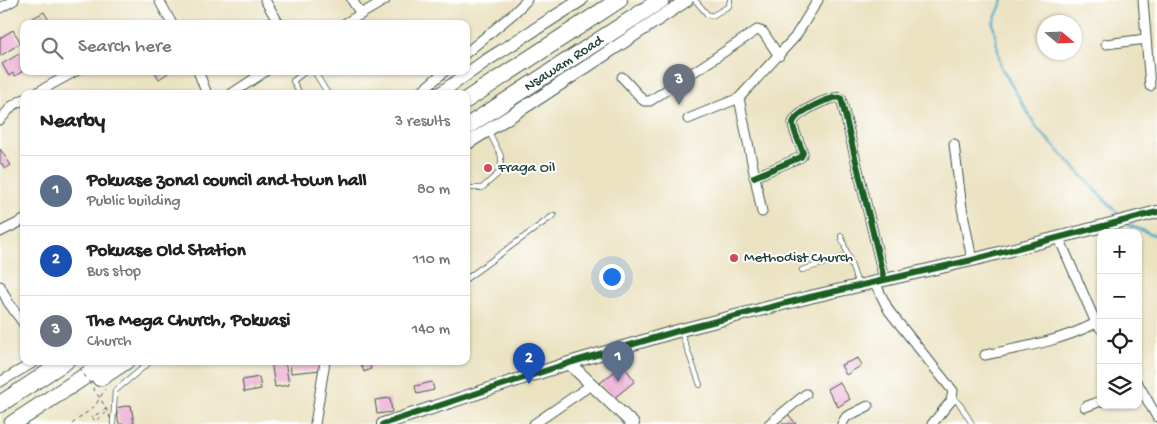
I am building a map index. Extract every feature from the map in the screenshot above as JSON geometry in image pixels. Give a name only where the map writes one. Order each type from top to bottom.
[{"type":"highway","name":"Nsawam Road","points":[[470,97],[619,0]]},
{"type":"highway","name":"Nsawam Road","points":[[470,124],[661,0]]},
{"type":"highway","points":[[0,404],[56,365]]},
{"type":"highway","points":[[30,424],[108,368]]},
{"type":"highway","points":[[12,424],[108,368]]},
{"type":"street","points":[[0,8],[14,0]]},
{"type":"street","points":[[159,0],[167,20]]},
{"type":"street","points":[[265,0],[277,20]]},
{"type":"street","points":[[352,0],[361,14]]},
{"type":"street","points":[[351,20],[385,0]]},
{"type":"street","points":[[470,51],[527,0]]},
{"type":"street","points":[[470,72],[581,0]]},
{"type":"street","points":[[470,141],[687,0]]},
{"type":"street","points":[[688,119],[739,98],[795,37],[818,0]]},
{"type":"street","points":[[1143,0],[1150,86]]},
{"type":"street","points":[[622,77],[644,101],[650,102],[757,30],[763,32],[779,56]]},
{"type":"street","points":[[1106,44],[1146,39]]},
{"type":"street","points":[[41,90],[69,75]]},
{"type":"street","points":[[200,75],[205,90]]},
{"type":"street","points":[[237,90],[260,75]]},
{"type":"street","points":[[423,90],[440,75]]},
{"type":"street","points":[[445,90],[466,75]]},
{"type":"street","points":[[754,177],[801,157],[803,153],[793,127],[794,121],[802,113],[824,102],[837,97],[841,98],[879,280],[889,311],[953,391],[953,397],[932,424]]},
{"type":"street","points":[[739,98],[762,212]]},
{"type":"street","points":[[0,120],[12,106],[20,101]]},
{"type":"street","points":[[954,144],[962,208],[972,260]]},
{"type":"street","points":[[383,424],[569,363],[681,330],[858,285],[972,260],[1157,212]]},
{"type":"street","points":[[0,232],[20,222]]},
{"type":"street","points":[[1059,238],[1097,322]]},
{"type":"street","points":[[0,286],[8,302],[20,318]]},
{"type":"street","points":[[0,308],[8,302]]},
{"type":"street","points":[[985,355],[1046,343],[1097,326]]},
{"type":"street","points":[[569,363],[633,424]]},
{"type":"street","points":[[0,382],[29,365]]},
{"type":"street","points":[[315,424],[324,365]]},
{"type":"street","points":[[534,424],[591,384]]},
{"type":"street","points":[[1142,390],[1157,417]]},
{"type":"street","points":[[768,424],[806,394]]},
{"type":"street","points":[[1085,407],[1097,402]]},
{"type":"street","points":[[842,424],[846,417],[868,406]]},
{"type":"lane","points":[[695,0],[707,14],[712,16],[729,6],[730,0]]},
{"type":"lane","points":[[298,90],[293,81],[301,75]]},
{"type":"lane","points":[[316,75],[326,90]]},
{"type":"lane","points":[[470,188],[482,188],[501,171],[501,156],[488,130]]},
{"type":"lane","points":[[470,276],[554,215]]},
{"type":"lane","points":[[841,236],[858,285]]},
{"type":"lane","points":[[802,270],[848,256]]},
{"type":"lane","points":[[681,330],[700,385]]},
{"type":"lane","points":[[112,422],[115,392],[146,365]]},
{"type":"lane","points":[[953,397],[972,424]]},
{"type":"path","points":[[78,365],[106,409],[112,422]]},
{"type":"path","points":[[72,424],[95,406],[105,389],[108,368]]},
{"type":"path","points":[[105,413],[95,421],[92,417],[106,409]]},
{"type":"building","points":[[44,12],[49,20],[32,20]]},
{"type":"building","points":[[13,30],[20,44],[0,56],[0,38]]},
{"type":"building","points":[[20,53],[20,73],[15,76],[13,73],[9,76],[2,64]]},
{"type":"building","points":[[156,75],[165,75],[159,79]]},
{"type":"building","points":[[0,149],[11,165],[5,169],[0,162]]},
{"type":"building","points":[[858,358],[862,365],[846,375],[841,365]]},
{"type":"building","points":[[272,365],[286,365],[289,385],[275,387]]},
{"type":"building","points":[[290,365],[320,365],[321,370],[291,373]]},
{"type":"building","points":[[361,365],[370,365],[371,369],[364,372]]},
{"type":"building","points":[[623,365],[635,381],[613,399],[600,383]]},
{"type":"building","points":[[259,377],[261,389],[244,392],[242,380]]},
{"type":"building","points":[[432,382],[434,390],[417,394],[415,386]]},
{"type":"building","points":[[839,382],[850,399],[838,407],[827,389]]},
{"type":"building","points":[[390,398],[392,412],[377,414],[375,400]]},
{"type":"building","points":[[131,405],[134,424],[119,424],[116,408]]},
{"type":"building","points":[[788,414],[796,424],[776,424]]},
{"type":"waterway","points":[[1003,0],[993,23],[1001,67],[1037,128],[1121,217]]},
{"type":"waterway","points":[[1128,225],[1157,236]]},
{"type":"cycle path","points":[[754,177],[801,157],[803,153],[793,123],[807,109],[830,99],[841,98],[884,279]]},
{"type":"cycle path","points":[[383,424],[569,363],[681,330],[810,297],[972,260],[1157,212]]},
{"type":"place","name":"The Mega Church, Pokuasi","points":[[679,105]]},
{"type":"place","name":"Fraga Oil","points":[[488,168]]},
{"type":"place","name":"Methodist Church","points":[[734,258]]},
{"type":"place","name":"Pokuase zonal council and town hall","points":[[618,382]]},
{"type":"place","name":"Pokuase Old Station","points":[[529,384]]}]
